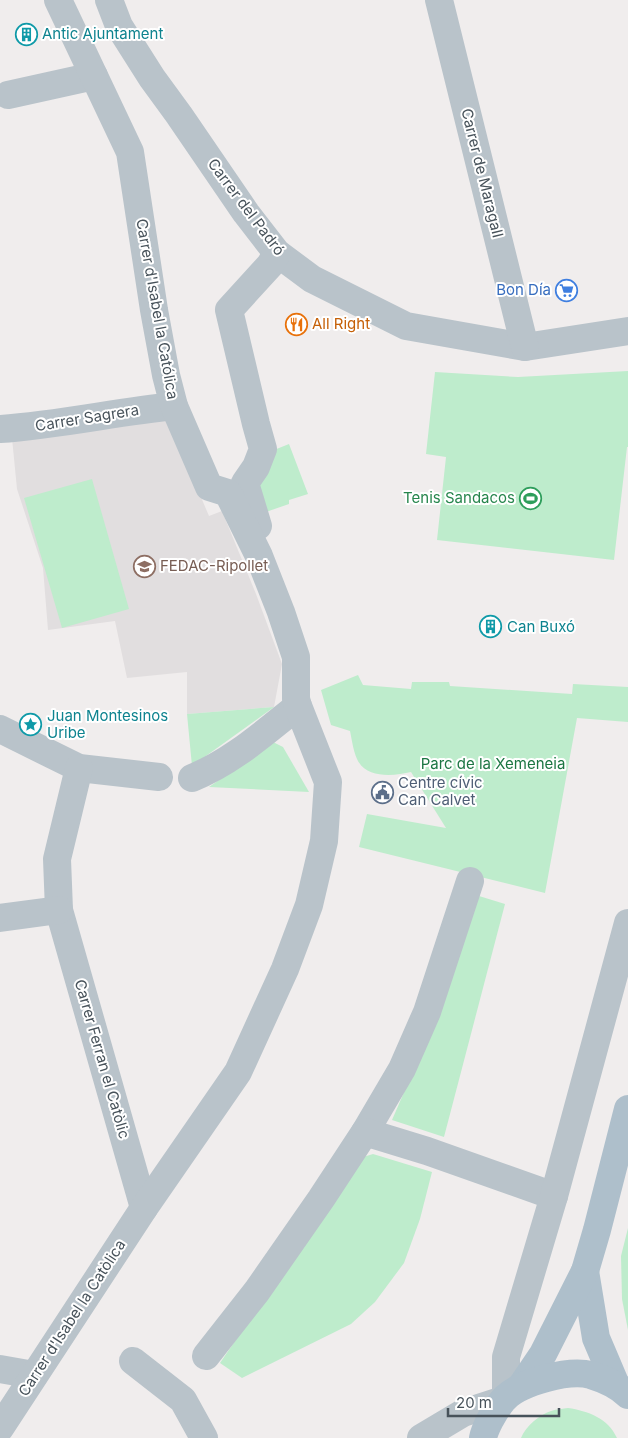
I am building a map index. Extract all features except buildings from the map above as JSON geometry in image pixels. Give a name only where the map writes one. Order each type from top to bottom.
[{"type":"main road","points":[[483,1438],[492,1417],[543,1354],[585,1272],[628,1109]]},
{"type":"main road","points":[[585,1272],[596,1338],[624,1390]]},
{"type":"main road","points":[[510,1394],[544,1379],[565,1374],[590,1374],[624,1390]]},
{"type":"street","name":"Carrer d'Isabel la Católica","points":[[58,0],[130,152],[154,310],[166,375],[174,406],[209,487],[228,493],[259,556],[296,657],[296,699],[298,706],[328,782],[324,840],[309,905],[285,969],[238,1072],[144,1208]]},
{"type":"street","name":"Carrer del Padró","points":[[109,0],[119,26],[152,78],[246,213],[276,253],[312,279],[406,326],[525,347],[628,330]]},
{"type":"street","name":"Carrer de Maragall","points":[[439,0],[525,347]]},
{"type":"street","points":[[8,96],[94,76]]},
{"type":"street","points":[[259,556],[266,551],[245,483],[256,467],[264,449],[256,424],[230,310],[270,265],[276,253]]},
{"type":"street","name":"Carrer Sagrera","points":[[0,429],[174,406]]},
{"type":"street","points":[[192,778],[206,772],[248,745],[298,706]]},
{"type":"street","points":[[0,729],[79,768],[159,778]]},
{"type":"street","name":"Carrer Ferran el Catòlic","points":[[79,768],[57,859],[60,910],[144,1208]]},
{"type":"street","points":[[206,1356],[257,1291],[321,1199],[365,1132],[402,1069],[427,1012],[470,881]]},
{"type":"street","points":[[0,918],[60,910]]},
{"type":"street","points":[[421,1438],[463,1413],[510,1394],[506,1357],[554,1196],[628,923]]},
{"type":"street","points":[[365,1132],[427,1151],[554,1196]]},
{"type":"street","name":"Carrer d'Isabel la Catòlica","points":[[0,1428],[144,1208]]},
{"type":"street","points":[[132,1361],[183,1400],[204,1438]]},
{"type":"street","points":[[0,1368],[34,1374]]},
{"type":"shaded area","name":"FEDAC-Ripollet","points":[[157,417],[169,422],[209,516],[222,511],[256,594],[282,664],[274,707],[187,714],[187,672],[127,678],[115,621],[48,630],[43,568],[17,489],[12,438]]},
{"type":"green space","name":"Tenis Sandacos","points":[[628,371],[628,447],[614,560],[437,540],[446,457],[426,454],[435,372],[518,377]]},
{"type":"green space","points":[[289,444],[308,494],[289,500],[289,504],[263,513],[253,484],[274,450]]},
{"type":"green space","points":[[92,479],[129,609],[62,628],[24,498]]},
{"type":"green space","name":"Parc de la Xemeneia","points":[[358,675],[363,685],[411,689],[412,682],[449,682],[450,686],[572,694],[573,684],[628,687],[628,722],[577,718],[545,893],[359,847],[367,814],[446,828],[411,772],[389,775],[367,770],[357,759],[350,731],[331,725],[321,690]]},
{"type":"green space","points":[[274,707],[192,766],[187,714]]},
{"type":"green space","points":[[273,742],[283,747],[309,792],[209,787]]},
{"type":"green space","points":[[479,896],[505,904],[444,1137],[392,1120],[421,1053]]},
{"type":"green space","points":[[373,1154],[432,1172],[420,1219],[404,1263],[375,1302],[351,1324],[242,1378],[220,1363],[360,1158]]},
{"type":"green space","points":[[628,1228],[628,1330],[622,1299],[621,1256]]},
{"type":"green space","points":[[568,1408],[583,1411],[597,1417],[608,1425],[617,1438],[521,1438],[533,1421],[542,1415],[553,1410]]},
{"type":"place","name":"Antic Ajuntament","points":[[26,34]]},
{"type":"place","name":"Bon Día","points":[[567,290]]},
{"type":"place","name":"All Right","points":[[296,324]]},
{"type":"place","name":"Tenis Sandacos","points":[[531,498]]},
{"type":"place","name":"FEDAC-Ripollet","points":[[144,566]]},
{"type":"place","name":"Can Buxó","points":[[491,627]]},
{"type":"place","name":"Juan Montesinos Uribe","points":[[31,725]]},
{"type":"place","name":"Centre cívic Can Calvet","points":[[382,792]]}]
